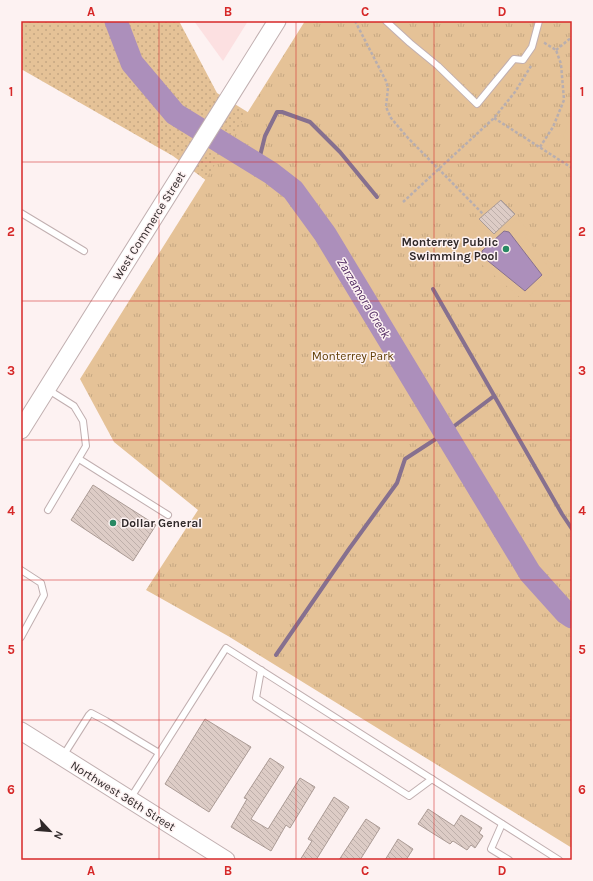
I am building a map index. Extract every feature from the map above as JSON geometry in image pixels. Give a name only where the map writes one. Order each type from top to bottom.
[{"type":"main road","name":"West Commerce Street","points":[[21,430],[277,21]]},
{"type":"main road","name":"Northwest 36th Street","points":[[21,731],[226,860]]},
{"type":"lane","points":[[386,21],[438,66],[477,104],[514,59],[523,60],[532,47],[539,21]]},
{"type":"lane","points":[[21,213],[84,251]]},
{"type":"lane","points":[[47,389],[74,406],[83,421],[86,446],[48,510]]},
{"type":"lane","points":[[79,459],[168,515]]},
{"type":"lane","points":[[21,570],[41,583],[44,595],[21,637]]},
{"type":"lane","points":[[130,800],[226,648],[560,860]]},
{"type":"lane","points":[[261,670],[256,698],[409,796],[432,779]]},
{"type":"lane","points":[[62,757],[91,713],[159,753]]},
{"type":"lane","points":[[502,824],[491,849],[509,860]]},
{"type":"path","points":[[355,21],[386,81],[388,88],[386,107],[391,118],[408,138],[440,168],[484,215]]},
{"type":"path","points":[[540,49],[545,35]]},
{"type":"path","points":[[556,50],[572,37]]},
{"type":"path","points":[[540,147],[553,127],[564,100],[561,64],[556,50],[543,42]]},
{"type":"path","points":[[403,202],[494,118],[515,92],[533,62]]},
{"type":"path","points":[[494,118],[572,168]]},
{"type":"shaded area","points":[[194,21],[248,21],[223,61]]},
{"type":"shaded area","points":[[504,231],[509,232],[542,275],[525,291],[483,257],[482,251]]},
{"type":"green space","points":[[21,21],[179,21],[217,93],[338,168],[211,184],[173,156],[21,69]]},
{"type":"green space","name":"Monterrey Park","points":[[305,21],[572,21],[572,848],[228,636],[146,590],[198,510],[114,442],[80,379]]},
{"type":"green space","points":[[572,113],[572,143],[563,137]]},
{"type":"green space","name":"Monterrey Public Swimming Pool","points":[[501,200],[529,231],[525,236],[553,273],[524,301],[475,259],[476,251],[479,247],[468,235],[482,223],[479,219]]},
{"type":"building","points":[[501,200],[515,214],[494,234],[479,219]]},
{"type":"building","name":"Dollar General","points":[[93,485],[156,525],[133,561],[71,520]]},
{"type":"building","points":[[205,719],[251,747],[209,812],[165,784]]},
{"type":"building","points":[[270,758],[284,767],[251,819],[268,829],[300,778],[315,787],[290,828],[286,825],[271,851],[231,827],[247,799],[244,798]]},
{"type":"building","points":[[334,797],[349,807],[316,860],[300,860],[312,841],[308,839]]},
{"type":"building","points":[[428,809],[454,826],[461,815],[482,828],[479,833],[483,836],[475,848],[471,845],[467,850],[453,841],[450,844],[418,824]]},
{"type":"building","points":[[366,819],[380,828],[360,860],[339,860]]},
{"type":"building","points":[[398,839],[413,849],[406,860],[385,860]]},
{"type":"waterway","name":"Zarzamora Creek","points":[[116,21],[132,63],[175,114],[271,173],[293,190],[325,234],[530,573],[566,613],[572,617]]},
{"type":"waterway","points":[[262,167],[260,156],[265,136],[277,112],[282,112],[310,122],[340,152],[377,197]]},
{"type":"waterway","points":[[433,289],[572,529]]},
{"type":"waterway","points":[[276,655],[349,549],[397,483],[405,459],[445,433],[494,396]]},
{"type":"place","name":"Monterrey Public Swimming Pool","points":[[506,249]]},
{"type":"place","name":"Dollar General","points":[[113,523]]}]
